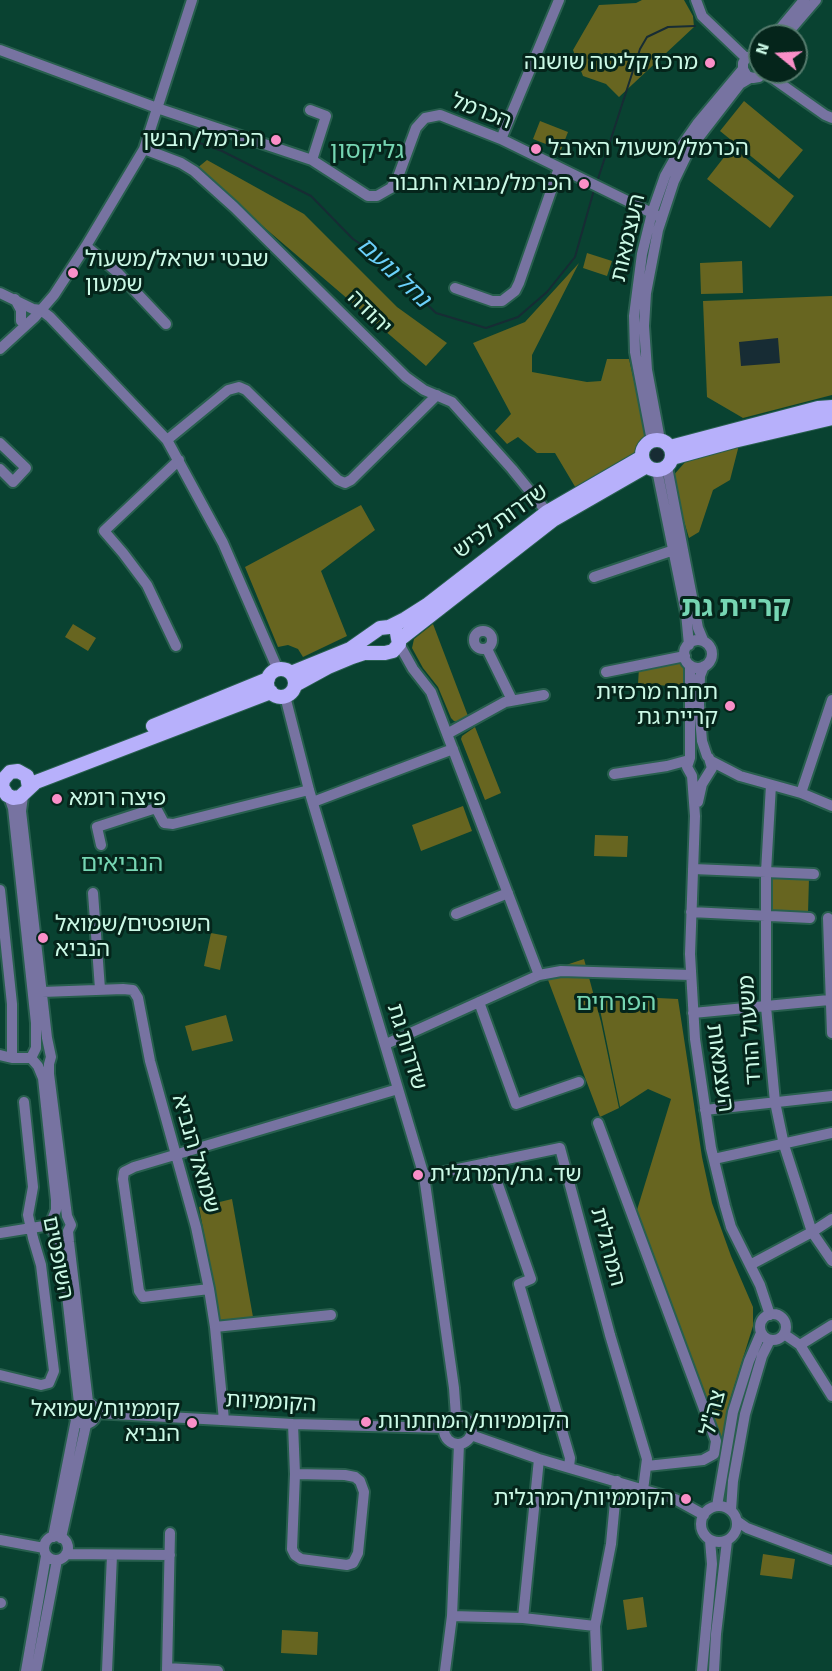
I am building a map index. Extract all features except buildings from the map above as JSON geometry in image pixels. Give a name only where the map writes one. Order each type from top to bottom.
[{"type":"main road","name":"שדרות לכיש","points":[[389,627],[427,605],[550,516],[658,456],[818,408],[832,407]]},
{"type":"main road","name":"שדרות לכיש","points":[[658,456],[832,418]]},
{"type":"main road","name":"שדרות לכיש","points":[[280,680],[328,667],[364,653],[392,647],[550,516]]},
{"type":"main road","points":[[380,627],[389,627],[396,631],[392,647],[374,646],[374,634],[380,627]]},
{"type":"main road","name":"שדרות לכיש","points":[[12,784],[36,782],[280,680],[350,649],[374,634]]},
{"type":"main road","points":[[280,680],[277,696],[285,696]]},
{"type":"street","points":[[2,347],[54,295],[144,148],[192,0]]},
{"type":"street","points":[[501,139],[559,0]]},
{"type":"street","points":[[697,0],[702,16],[748,49]]},
{"type":"street","points":[[784,24],[804,0]]},
{"type":"street","points":[[795,24],[816,0]]},
{"type":"street","name":"הכרמל","points":[[0,50],[157,108],[312,160],[368,196],[377,196],[391,188],[398,177],[416,128],[429,116],[440,116],[501,139],[657,215]]},
{"type":"street","points":[[746,74],[743,63],[748,60]]},
{"type":"street","name":"העצמאות","points":[[703,640],[698,628],[635,352],[634,316],[642,254],[657,215],[665,176],[697,124],[746,74]]},
{"type":"street","points":[[781,84],[825,116],[832,118]]},
{"type":"street","points":[[310,110],[326,116],[312,160]]},
{"type":"street","name":"יהודה","points":[[144,148],[194,171],[234,207],[406,377],[424,390],[452,402],[489,442],[550,516]]},
{"type":"street","points":[[455,288],[492,301],[502,301],[515,291],[559,168]]},
{"type":"street","points":[[86,246],[117,272],[166,324]]},
{"type":"street","points":[[2,347],[21,321],[37,311],[72,268]]},
{"type":"street","points":[[0,293],[54,321],[167,440],[223,543],[280,680]]},
{"type":"street","points":[[54,295],[52,313],[54,321]]},
{"type":"street","points":[[15,299],[21,310],[21,321]]},
{"type":"street","points":[[37,311],[66,334]]},
{"type":"street","points":[[167,440],[228,390],[239,387],[246,390],[338,480],[345,483],[351,480],[437,395]]},
{"type":"street","points":[[0,443],[26,468],[13,482],[0,469]]},
{"type":"street","name":"העצמאות","points":[[658,456],[686,613],[689,759]]},
{"type":"street","points":[[176,646],[147,585],[104,531],[179,460]]},
{"type":"street","points":[[594,577],[674,550]]},
{"type":"street","points":[[688,656],[696,640],[703,640],[710,645],[712,652],[700,676],[699,705],[702,741],[712,768],[707,775]]},
{"type":"street","points":[[392,647],[431,692],[539,975]]},
{"type":"street","points":[[487,649],[512,700]]},
{"type":"street","points":[[688,656],[699,668],[704,666]]},
{"type":"street","points":[[606,672],[688,656]]},
{"type":"street","points":[[447,734],[488,710],[512,700],[544,695]]},
{"type":"street","name":"שדרות גת","points":[[285,696],[309,790],[424,1176],[456,1416]]},
{"type":"street","points":[[801,793],[832,700]]},
{"type":"street","points":[[313,802],[453,749]]},
{"type":"street","points":[[614,774],[667,766],[689,759],[696,754],[740,776],[801,793],[832,806]]},
{"type":"street","points":[[689,759],[687,767],[691,774]]},
{"type":"street","points":[[667,766],[699,778],[707,775],[740,776]]},
{"type":"street","name":"העצמאות","points":[[691,774],[695,816],[691,975],[693,1013],[705,1110],[714,1159],[731,1227],[760,1285],[770,1315]]},
{"type":"street","name":"העצמאות","points":[[695,816],[700,790],[707,775]]},
{"type":"street","points":[[0,1055],[38,1059],[41,1047],[48,1049],[21,811],[12,784]]},
{"type":"street","name":"השופטים","points":[[12,784],[38,1059],[67,1216]]},
{"type":"street","name":"משעול הורד","points":[[771,785],[766,872],[766,1006],[775,1102],[784,1145],[812,1232],[832,1261]]},
{"type":"street","points":[[101,845],[97,827],[156,808],[164,823],[173,824],[309,790]]},
{"type":"street","points":[[693,869],[814,874]]},
{"type":"street","points":[[0,890],[12,1004],[12,1058]]},
{"type":"street","points":[[93,893],[100,989]]},
{"type":"street","points":[[456,914],[508,893]]},
{"type":"street","points":[[691,912],[810,918]]},
{"type":"street","points":[[828,918],[832,1033]]},
{"type":"street","points":[[386,1044],[539,975],[561,971],[691,975]]},
{"type":"street","name":"שמואל הנביא","points":[[42,992],[133,990],[138,998],[150,1061],[195,1227],[209,1289],[224,1420]]},
{"type":"street","points":[[693,1013],[830,1000]]},
{"type":"street","points":[[479,1002],[516,1104],[579,1082]]},
{"type":"street","name":"השופטים","points":[[38,1059],[45,1092],[56,1200],[52,1220]]},
{"type":"street","points":[[209,1289],[144,1297],[139,1291],[123,1172],[398,1089]]},
{"type":"street","points":[[705,1110],[832,1096]]},
{"type":"street","name":"השופטים","points":[[0,1375],[41,1385],[49,1383],[54,1371],[43,1275],[30,1228],[28,1208],[33,1187],[24,1102]]},
{"type":"street","points":[[598,1123],[716,1440],[714,1454],[703,1460],[648,1466]]},
{"type":"street","points":[[714,1159],[832,1133]]},
{"type":"street","name":"המרגלית","points":[[424,1176],[560,1148],[648,1466],[643,1490]]},
{"type":"street","points":[[490,1162],[531,1279],[519,1284],[570,1458],[569,1467]]},
{"type":"street","points":[[0,1233],[30,1228],[52,1220],[60,1214],[67,1216],[71,1225],[63,1233],[53,1232],[52,1220]]},
{"type":"street","points":[[750,1265],[832,1219]]},
{"type":"street","name":"השופטים","points":[[63,1233],[84,1403]]},
{"type":"street","points":[[215,1327],[331,1315]]},
{"type":"street","points":[[770,1315],[777,1315],[785,1321],[784,1334],[777,1340],[766,1336],[762,1322],[770,1315]]},
{"type":"street","points":[[800,1345],[832,1325]]},
{"type":"street","points":[[784,1334],[800,1345],[832,1396]]},
{"type":"street","name":"צה\"ל","points":[[717,1506],[733,1412],[749,1361],[766,1336]]},
{"type":"street","name":"צה\"ל","points":[[731,1510],[733,1480],[745,1414],[766,1336]]},
{"type":"street","points":[[36,1671],[61,1547],[81,1423],[74,1409],[84,1403],[93,1405],[96,1413],[92,1422],[81,1423]]},
{"type":"street","name":"הקוממיות","points":[[96,1413],[293,1424],[444,1428]]},
{"type":"street","points":[[456,1416],[463,1416],[469,1420],[472,1428],[471,1435],[465,1442],[459,1444],[448,1439],[444,1428],[448,1420],[456,1416]]},
{"type":"street","points":[[293,1424],[295,1474],[292,1549],[301,1559],[347,1565],[353,1563],[358,1553],[364,1492],[360,1481],[355,1477],[345,1475],[295,1474]]},
{"type":"street","points":[[471,1435],[539,1459],[686,1504],[704,1515]]},
{"type":"street","points":[[445,1671],[452,1616],[459,1444]]},
{"type":"street","points":[[523,1618],[539,1459]]},
{"type":"street","points":[[597,1671],[595,1626],[611,1545],[617,1481]]},
{"type":"street","points":[[755,1530],[742,1531],[718,1543],[710,1540],[701,1529],[701,1521],[709,1509],[717,1506],[731,1510],[737,1521],[755,1530],[832,1560]]},
{"type":"street","points":[[714,1671],[716,1634],[730,1538],[737,1521]]},
{"type":"street","points":[[170,1533],[167,1670],[218,1671]]},
{"type":"street","points":[[0,1540],[45,1552],[61,1547]]},
{"type":"street","points":[[702,1671],[712,1564],[710,1540]]},
{"type":"street","points":[[26,1671],[46,1541],[85,1554],[170,1555]]},
{"type":"street","points":[[108,1671],[112,1555]]},
{"type":"street","points":[[452,1616],[523,1618],[595,1626]]},
{"type":"shaded area","points":[[642,0],[684,0],[693,16],[694,27],[619,97],[606,84],[583,76],[573,50],[599,5],[636,3]]},
{"type":"shaded area","points":[[744,101],[803,150],[779,179],[720,131]]},
{"type":"shaded area","points":[[540,121],[568,132],[561,150],[533,139]]},
{"type":"shaded area","points":[[732,147],[794,196],[770,228],[707,179]]},
{"type":"shaded area","points":[[207,160],[304,214],[397,307],[447,343],[426,366],[196,169]]},
{"type":"shaded area","points":[[587,253],[612,261],[607,276],[583,268]]},
{"type":"shaded area","points":[[742,261],[743,293],[701,294],[700,263]]},
{"type":"shaded area","points":[[579,263],[532,355],[532,372],[587,382],[601,381],[607,359],[629,359],[647,438],[640,445],[638,456],[577,490],[555,453],[537,453],[518,437],[507,444],[495,431],[511,414],[473,343],[525,322]]},
{"type":"shaded area","points":[[832,296],[832,395],[743,418],[707,397],[703,301]]},
{"type":"shaded area","points":[[739,445],[730,480],[713,490],[699,532],[689,538],[671,478],[687,460]]},
{"type":"shaded area","points":[[361,505],[375,530],[321,571],[347,636],[303,657],[298,649],[288,645],[278,647],[245,567]]},
{"type":"shaded area","points":[[73,624],[96,638],[88,651],[65,637]]},
{"type":"shaded area","points":[[433,624],[468,716],[458,722],[451,718],[438,687],[423,668],[412,648],[414,639]]},
{"type":"shaded area","points":[[677,660],[687,671],[688,687],[638,684],[639,668]]},
{"type":"shaded area","points":[[475,727],[501,793],[485,800],[461,739]]},
{"type":"shaded area","points":[[463,806],[472,831],[421,851],[412,825]]},
{"type":"shaded area","points":[[595,835],[628,836],[627,857],[594,856]]},
{"type":"shaded area","points":[[771,877],[809,878],[808,913],[770,912]]},
{"type":"shaded area","points":[[211,933],[227,936],[220,970],[204,966]]},
{"type":"shaded area","points":[[584,959],[601,1022],[619,1108],[600,1117],[545,972]]},
{"type":"shaded area","points":[[597,995],[678,999],[702,1157],[712,1203],[753,1307],[753,1326],[729,1403],[725,1447],[637,1210],[671,1099],[648,1089],[620,1107]]},
{"type":"shaded area","points":[[226,1015],[233,1041],[192,1051],[185,1026]]},
{"type":"shaded area","points":[[232,1199],[253,1317],[220,1320],[199,1207]]},
{"type":"shaded area","points":[[763,1554],[795,1559],[792,1579],[760,1575]]},
{"type":"shaded area","points":[[643,1597],[647,1627],[627,1630],[623,1600]]},
{"type":"shaded area","points":[[282,1630],[318,1632],[317,1655],[281,1653]]},
{"type":"water","points":[[778,338],[780,363],[741,366],[739,342]]},
{"type":"water","points":[[658,446],[664,449],[667,455],[664,461],[658,464],[652,461],[649,455],[652,449]]},
{"type":"waterway","name":"נחל נועם","points":[[597,182],[640,49],[647,37],[668,27],[695,26]]},
{"type":"waterway","name":"נחל נועם","points":[[180,136],[222,151],[311,196],[353,239],[371,251],[436,313],[486,328],[518,317],[547,292],[575,257],[594,190]]},
{"type":"place","name":"מרכז קליטה שושנה","points":[[710,63]]},
{"type":"place","name":"הכרמל/הבשן","points":[[276,140]]},
{"type":"place","name":"הכרמל/משעול הארבל","points":[[536,149]]},
{"type":"place","name":"הכרמל/מבוא התבור","points":[[584,184]]},
{"type":"place","name":"שבטי ישראל/משעול שמעון","points":[[73,273]]},
{"type":"place","name":"תחנה מרכזית קריית גת","points":[[730,706]]},
{"type":"place","name":"פיצה רומא","points":[[57,799]]},
{"type":"place","name":"השופטים/שמואל הנביא","points":[[43,938]]},
{"type":"place","name":"שד. גת/המרגלית","points":[[418,1175]]},
{"type":"place","name":"הקוממיות/המחתרות","points":[[366,1422]]},
{"type":"place","name":"קוממיות/שמואל הנביא","points":[[192,1423]]},
{"type":"place","name":"הקוממיות/המרגלית","points":[[686,1499]]},
{"type":"district","name":"גליקסון","points":[[367,152]]},
{"type":"district","name":"קריית גת","points":[[736,609]]},
{"type":"district","name":"הנביאים","points":[[122,865]]},
{"type":"district","name":"הפרחים","points":[[616,1004]]}]
